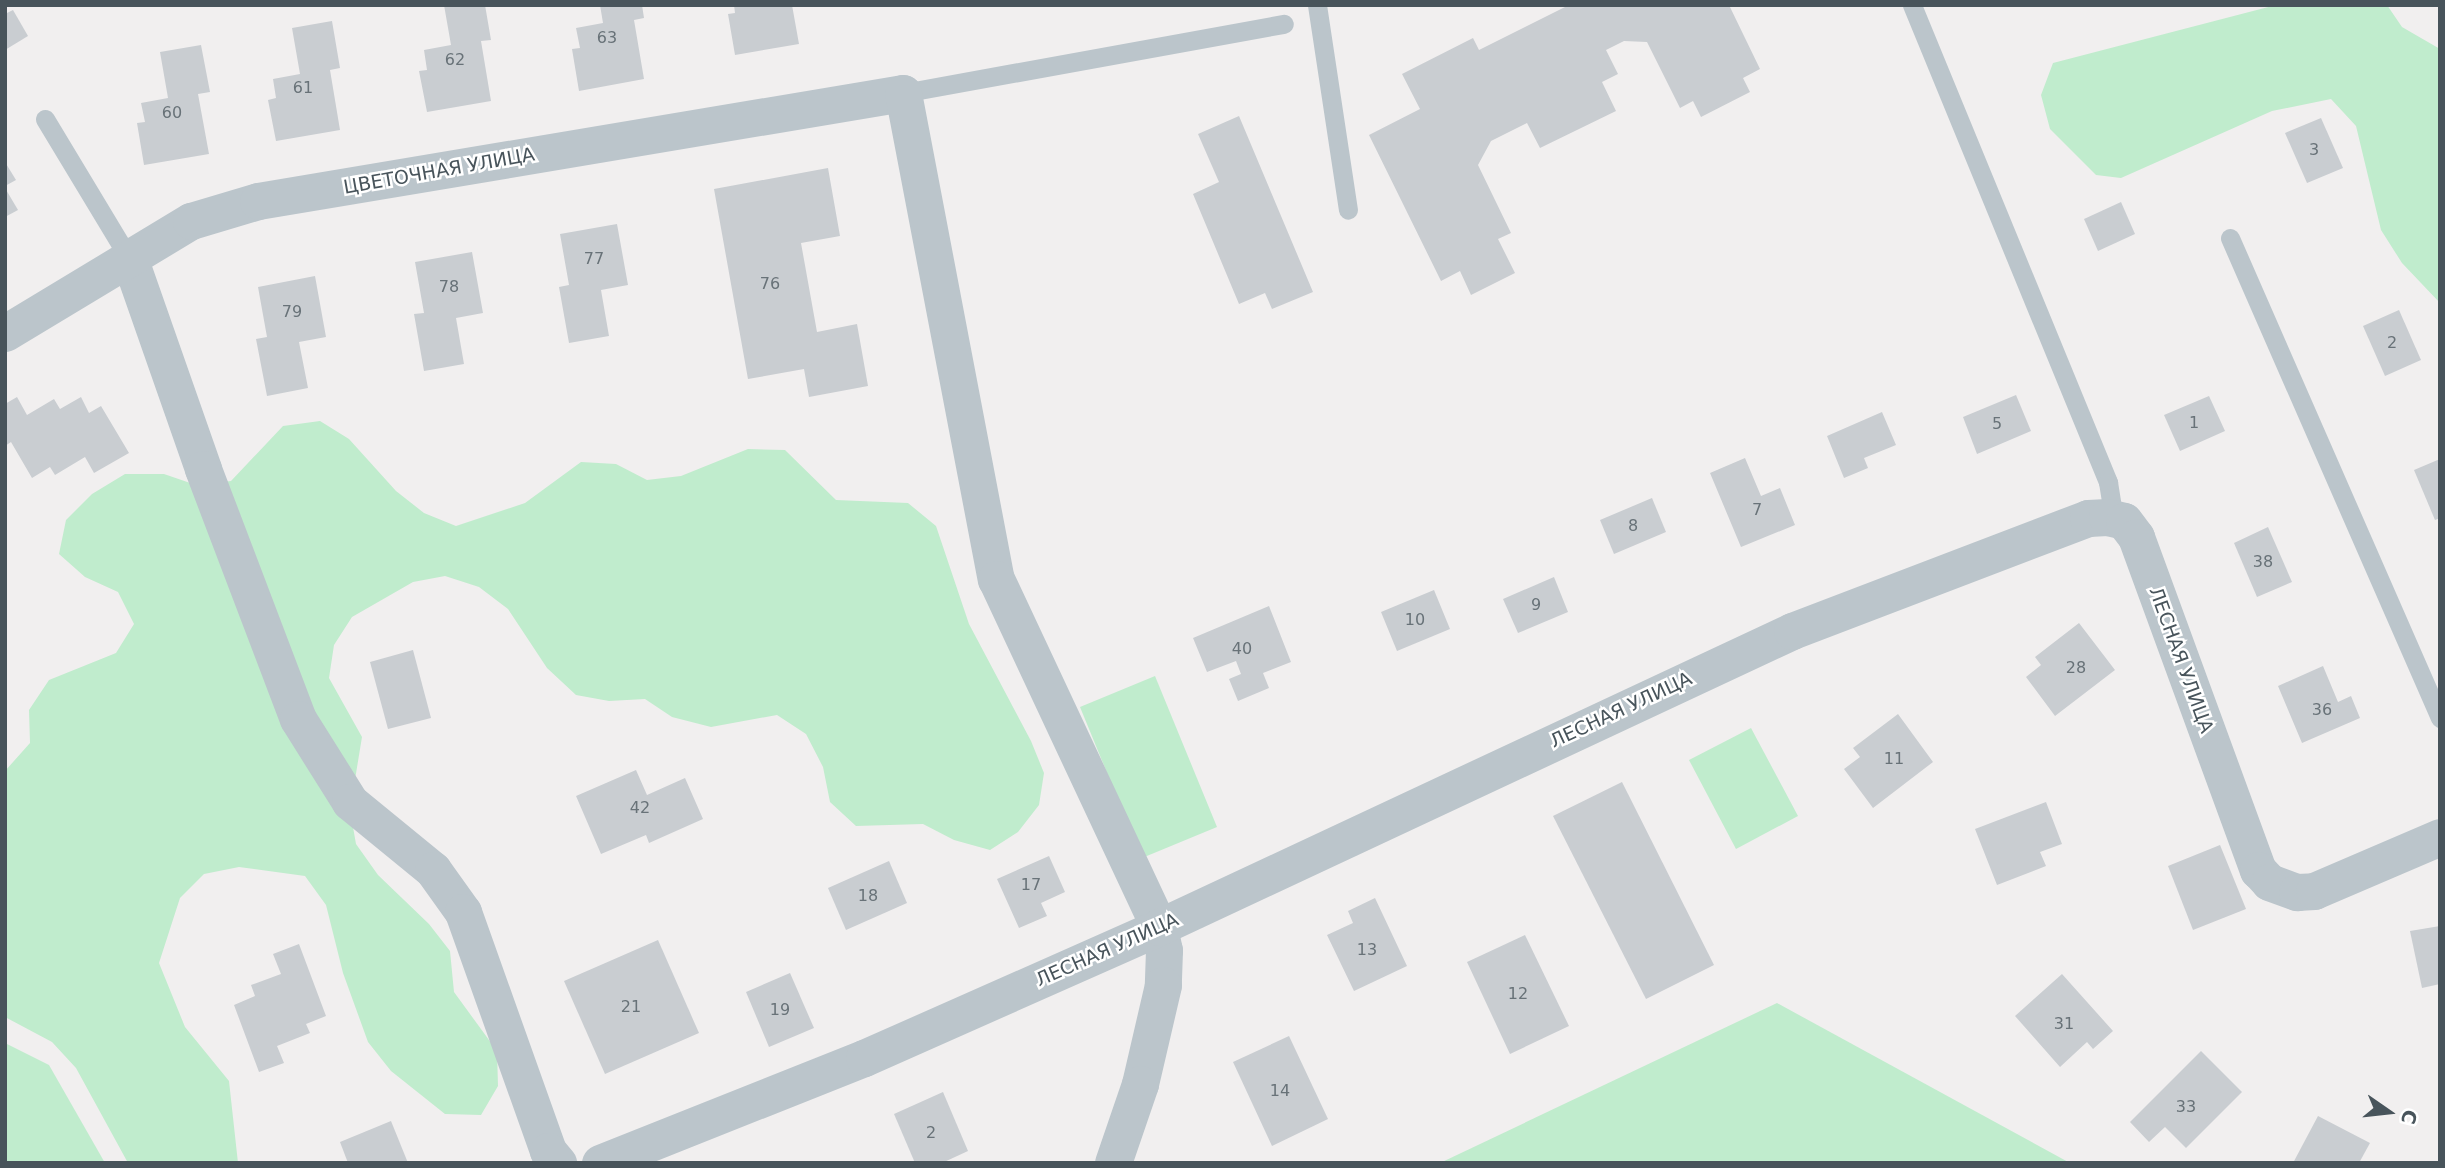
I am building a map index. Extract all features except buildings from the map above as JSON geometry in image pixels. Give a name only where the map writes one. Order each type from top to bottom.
[{"type":"street","name":"ЦВЕТОЧНАЯ УЛИЦА","points":[[5,332],[130,260],[191,221],[258,201],[903,93]]},
{"type":"street","points":[[903,93],[996,579],[1159,927],[1164,950],[1163,985],[1140,1084],[1113,1163]]},
{"type":"street","points":[[130,260],[203,469],[298,719],[351,802],[433,870],[463,912],[548,1151],[558,1163]]},
{"type":"street","name":"ЛЕСНАЯ УЛИЦА","points":[[600,1163],[864,1058],[1159,927],[1793,631],[2088,518],[2124,522],[2136,537],[2258,870],[2269,881],[2297,892],[2314,891],[2440,837]]},
{"type":"lane","points":[[1317,5],[1348,210]]},
{"type":"lane","points":[[1912,5],[2108,482],[2115,519]]},
{"type":"lane","points":[[903,93],[1284,24]]},
{"type":"lane","points":[[45,119],[130,260]]},
{"type":"lane","points":[[2230,238],[2440,718]]},
{"type":"green space","points":[[2276,5],[2387,5],[2402,27],[2440,49],[2440,303],[2402,263],[2381,230],[2356,126],[2331,99],[2272,111],[2121,178],[2096,175],[2050,129],[2041,95],[2053,63]]},
{"type":"green space","points":[[320,421],[349,439],[396,491],[424,513],[456,526],[525,503],[581,462],[616,464],[647,480],[681,476],[748,449],[785,450],[836,500],[908,503],[936,526],[969,624],[1031,741],[1044,773],[1039,805],[1018,832],[990,850],[954,840],[923,824],[856,826],[830,802],[823,767],[806,734],[777,715],[711,727],[672,717],[645,699],[609,701],[576,695],[547,668],[508,609],[479,587],[445,576],[413,582],[352,617],[334,645],[329,678],[362,737],[350,810],[356,844],[378,875],[429,924],[450,951],[454,992],[497,1051],[498,1086],[481,1115],[445,1114],[391,1071],[368,1042],[343,973],[326,905],[305,876],[239,867],[204,874],[180,898],[159,963],[185,1027],[229,1081],[238,1163],[128,1163],[76,1068],[52,1042],[5,1017],[5,771],[30,743],[29,710],[49,680],[116,653],[134,624],[118,592],[85,577],[59,554],[66,520],[92,494],[125,474],[164,474],[196,485],[231,481],[283,426]]},
{"type":"green space","points":[[1155,676],[1217,827],[1142,858],[1080,707]]},
{"type":"green space","points":[[1751,728],[1798,816],[1736,849],[1689,760]]},
{"type":"green space","points":[[1777,1003],[2070,1163],[1440,1163]]},
{"type":"green space","points":[[5,1043],[49,1065],[105,1163],[5,1163]]}]
